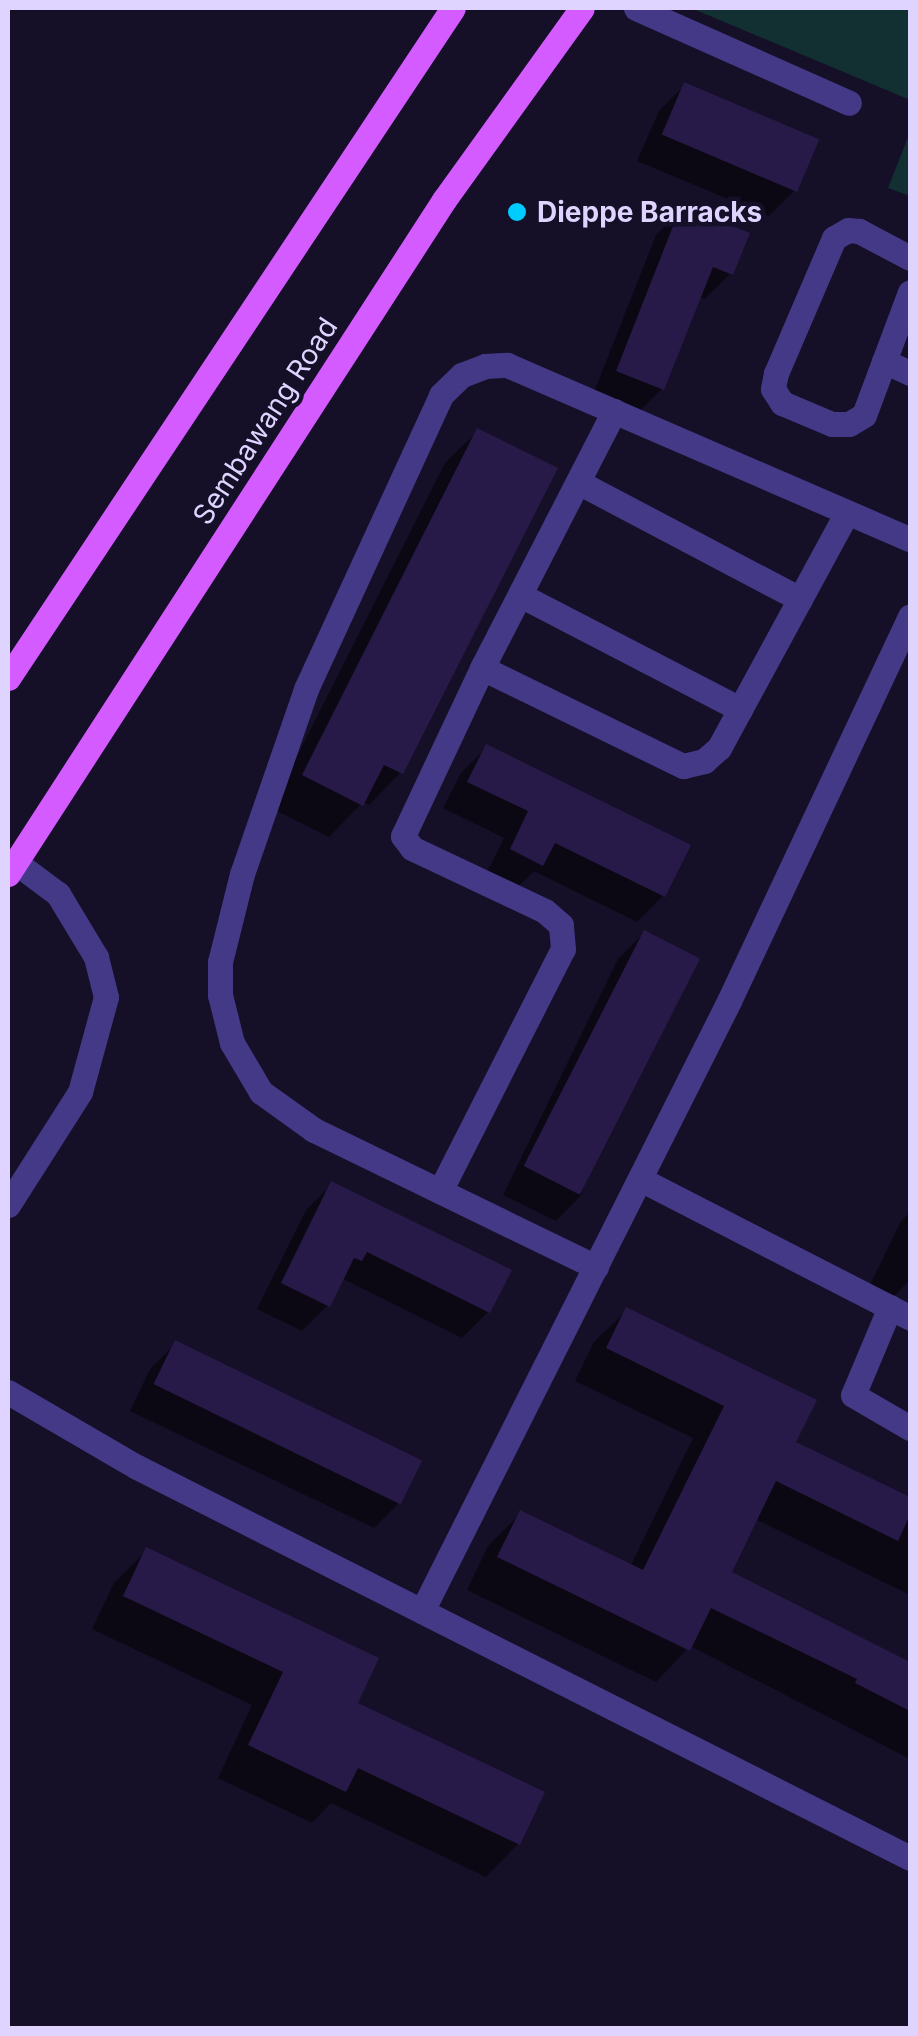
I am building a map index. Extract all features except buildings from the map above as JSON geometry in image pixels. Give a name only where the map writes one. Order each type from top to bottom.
[{"type":"main road","points":[[8,678],[451,8]]},
{"type":"main road","name":"Sembawang Road","points":[[10,867],[444,200],[582,8]]},
{"type":"street","points":[[636,8],[849,103]]},
{"type":"street","points":[[910,258],[859,231],[848,230],[834,238],[772,389],[782,403],[832,424],[849,424],[864,415],[910,292]]},
{"type":"street","points":[[884,361],[910,374]]},
{"type":"street","points":[[596,1267],[314,1130],[261,1092],[232,1043],[220,995],[220,962],[242,874],[306,689],[432,411],[441,395],[462,375],[486,366],[507,365],[910,539]]},
{"type":"street","points":[[440,1191],[563,949],[562,926],[545,911],[412,848],[403,836],[482,668],[614,412]]},
{"type":"street","points":[[578,482],[800,599]]},
{"type":"street","points":[[482,668],[683,766],[704,761],[719,748],[847,512]]},
{"type":"street","points":[[520,596],[740,709]]},
{"type":"street","points":[[422,1611],[640,1179],[910,617]]},
{"type":"street","points":[[8,1205],[80,1092],[106,996],[96,956],[58,894],[10,867]]},
{"type":"street","points":[[640,1179],[900,1312],[853,1395],[910,1428]]},
{"type":"street","points":[[8,1392],[137,1467],[910,1858]]},
{"type":"green space","points":[[691,8],[910,8],[910,100]]},
{"type":"green space","points":[[910,132],[910,196],[888,188]]},
{"type":"place","name":"Dieppe Barracks","points":[[517,212]]}]
